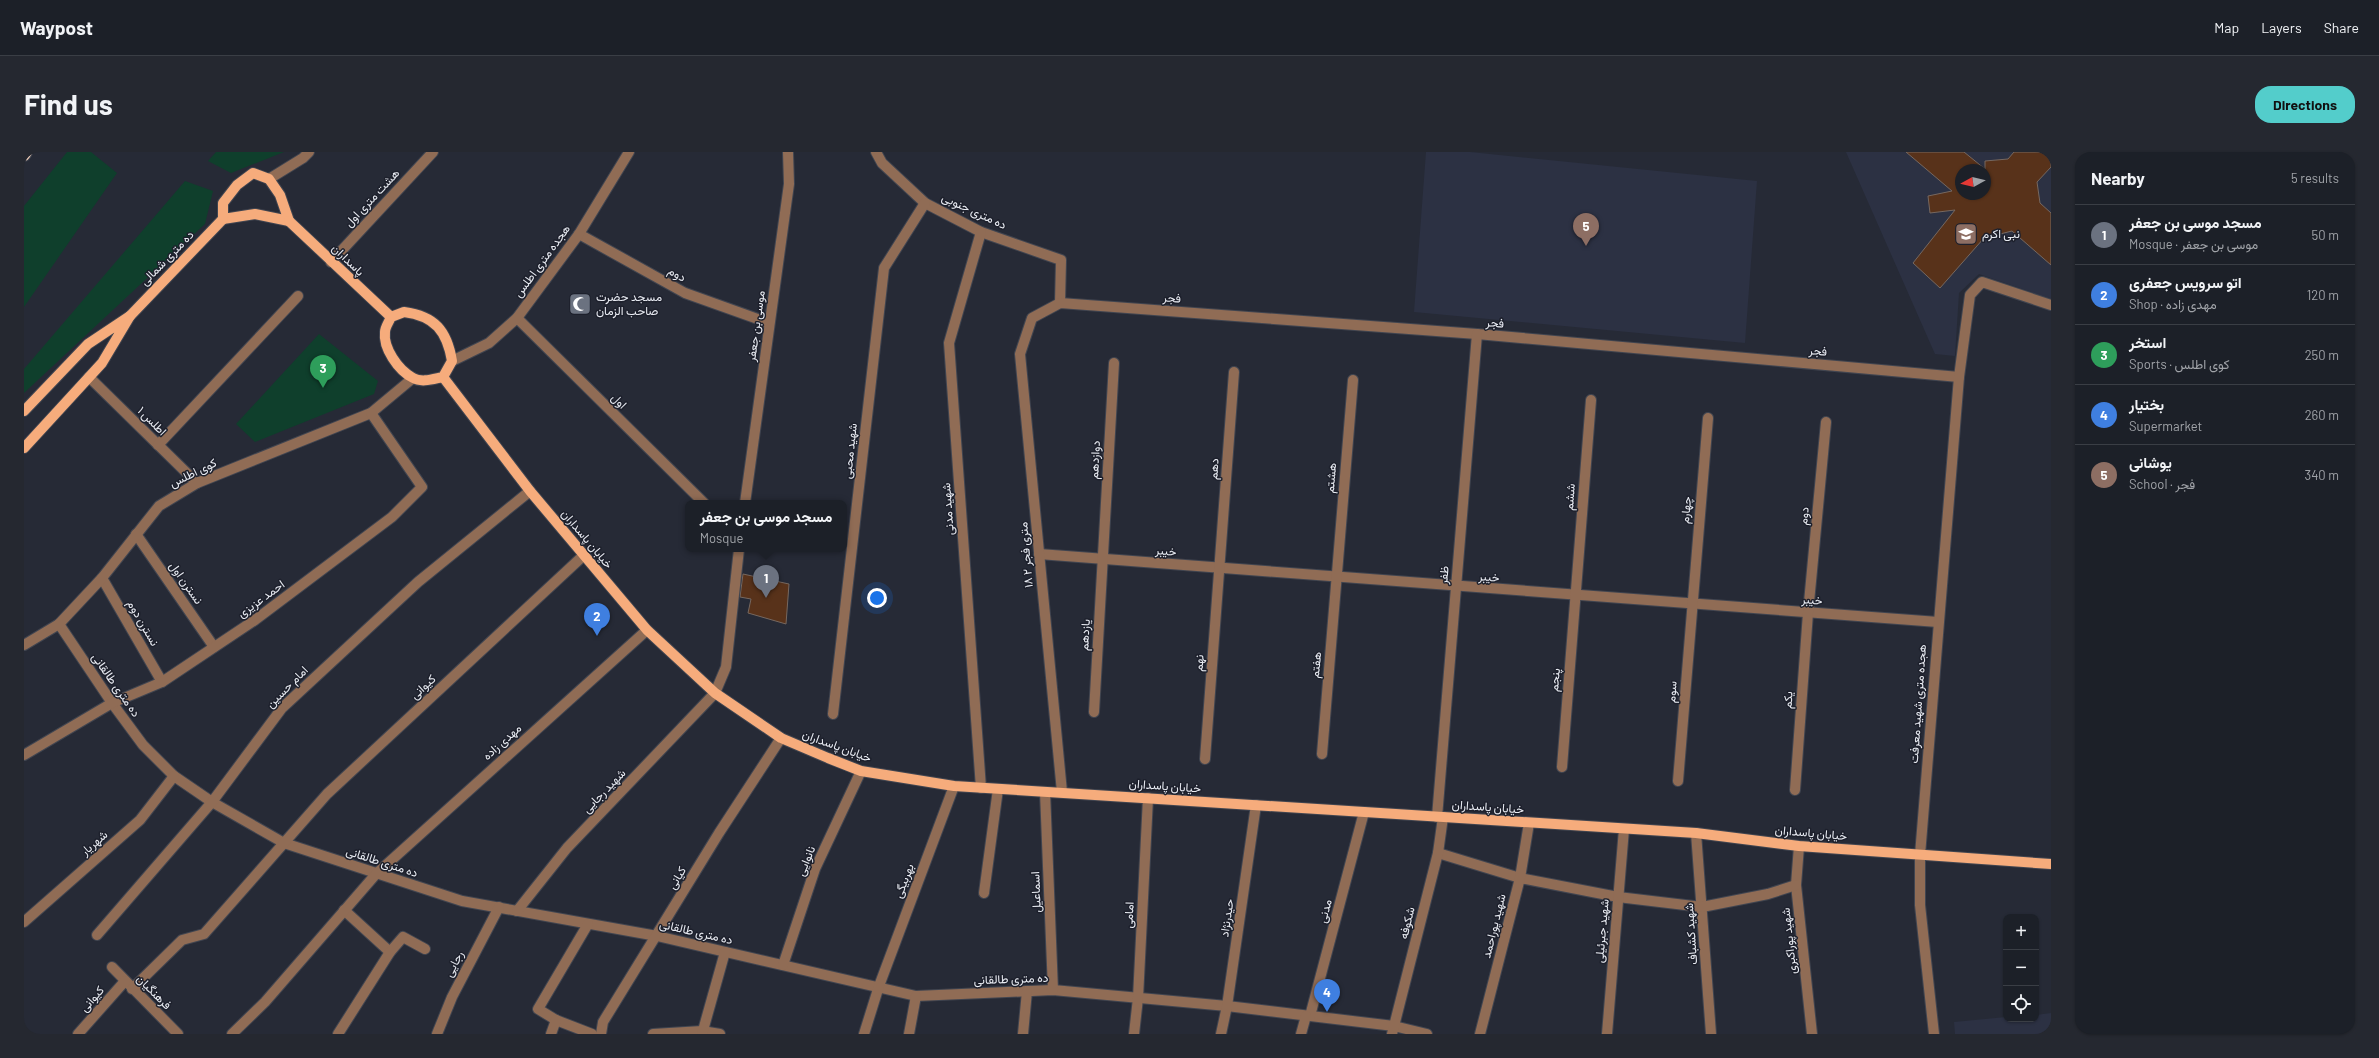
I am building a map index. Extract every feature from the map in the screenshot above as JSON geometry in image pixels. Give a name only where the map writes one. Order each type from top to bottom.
[{"type":"main road","points":[[269,178],[252,173],[237,185],[223,203],[223,219],[254,214],[289,221]]},
{"type":"main road","name":"پاسداران","points":[[269,178],[280,195],[289,221],[391,317]]},
{"type":"main road","name":"ده متری شمالی","points":[[130,316],[223,219]]},
{"type":"main road","points":[[404,312],[420,314],[437,325],[449,342],[452,361],[443,377],[428,381],[413,378],[397,364],[387,348],[385,332],[391,317],[404,312]]},
{"type":"main road","points":[[24,448],[102,363],[130,316]]},
{"type":"main road","points":[[24,411],[88,344],[130,316]]},
{"type":"main road","name":"خیابان پاسداران","points":[[443,377],[530,491],[647,630],[715,693],[781,738],[861,771],[954,786],[1624,829],[1696,832],[1799,846],[2051,864]]},
{"type":"street","points":[[269,178],[303,158],[309,152]]},
{"type":"street","name":"هشت متری اول","points":[[331,262],[433,152]]},
{"type":"street","name":"هجده متری اطلس","points":[[452,361],[489,343],[516,318],[579,234],[629,152]]},
{"type":"street","name":"موسی بن جعفر","points":[[745,500],[789,184],[788,152]]},
{"type":"street","name":"ده متری جنوبی","points":[[876,152],[882,163],[925,203],[981,232],[1061,260],[1060,303]]},
{"type":"street","name":"شهید محبی","points":[[833,714],[884,268],[925,203]]},
{"type":"street","name":"شهید مدنی","points":[[981,232],[949,343],[981,788]]},
{"type":"street","name":"دوم","points":[[579,234],[685,293],[769,323]]},
{"type":"street","name":"هجده متری شهید معرفت","points":[[1934,1034],[1920,904],[1920,855],[1959,377],[1970,295],[1982,282],[2051,305]]},
{"type":"street","points":[[158,445],[298,296]]},
{"type":"street","name":"۱۸ متری فجر ۲","points":[[1060,303],[1032,318],[1020,354],[1062,792]]},
{"type":"street","name":"فجر","points":[[1060,303],[1476,334],[1959,377]]},
{"type":"street","name":"اول","points":[[516,318],[701,500]]},
{"type":"street","name":"ظفر","points":[[1440,817],[1476,334]]},
{"type":"street","name":"دوازدهم","points":[[1103,559],[1114,363]]},
{"type":"street","name":"دهم","points":[[1219,569],[1234,372]]},
{"type":"street","name":"اطلس ۱","points":[[89,377],[197,483]]},
{"type":"street","name":"کوی اطلس","points":[[24,645],[60,624],[102,578],[159,506],[197,483],[371,413],[413,378]]},
{"type":"street","name":"هشتم","points":[[1336,578],[1353,380]]},
{"type":"street","name":"ششم","points":[[1575,596],[1591,400]]},
{"type":"street","name":"احمد عزیزی","points":[[24,756],[112,703],[162,682],[256,620],[392,517],[422,487],[371,413]]},
{"type":"street","name":"چهارم","points":[[1691,604],[1708,418]]},
{"type":"street","name":"دوم","points":[[1808,613],[1826,422]]},
{"type":"street","name":"امام حسین","points":[[97,935],[212,802],[282,708],[418,582],[530,491]]},
{"type":"street","name":"نسترن اول","points":[[136,534],[214,647]]},
{"type":"street","points":[[715,693],[726,667],[740,552]]},
{"type":"street","name":"خیبر","points":[[1039,554],[1336,578],[1938,622]]},
{"type":"street","name":"کیوانی","points":[[132,989],[182,940],[204,934],[327,794],[584,555]]},
{"type":"street","name":"یازدهم","points":[[1094,712],[1103,559]]},
{"type":"street","name":"نهم","points":[[1205,759],[1219,569]]},
{"type":"street","name":"نسترن دوم","points":[[102,578],[162,682]]},
{"type":"street","name":"هفتم","points":[[1322,754],[1336,578]]},
{"type":"street","name":"پنجم","points":[[1562,767],[1575,596]]},
{"type":"street","name":"سوم","points":[[1678,781],[1691,604]]},
{"type":"street","name":"یکم","points":[[1795,790],[1808,613]]},
{"type":"street","name":"ده متری طالقانی","points":[[60,624],[112,703],[143,745],[174,776],[212,802],[284,843],[462,901],[657,936],[879,986],[916,996],[1053,990],[1227,1006],[1308,1016],[1427,1034]]},
{"type":"street","name":"مهدی زاده","points":[[232,1034],[265,1002],[376,874],[647,630]]},
{"type":"street","name":"شهید رجایی","points":[[517,911],[567,848],[715,693]]},
{"type":"street","name":"کیانی","points":[[601,1034],[603,1022],[719,833],[781,738]]},
{"type":"street","name":"نانوایی","points":[[783,965],[815,869],[861,771]]},
{"type":"street","name":"شهریار","points":[[24,922],[140,820],[174,776]]},
{"type":"street","name":"بهربیگی","points":[[864,1034],[879,986],[954,786]]},
{"type":"street","points":[[984,894],[998,789]]},
{"type":"street","name":"اسماعیل","points":[[1045,792],[1053,990]]},
{"type":"street","name":"امامی","points":[[1134,1034],[1138,998],[1148,798]]},
{"type":"street","name":"حیدرنژاد","points":[[1221,1034],[1227,1006],[1256,805]]},
{"type":"street","name":"مدنی","points":[[1301,1034],[1308,1016],[1364,812]]},
{"type":"street","name":"شکوفه","points":[[1393,1030],[1438,854],[1440,817]]},
{"type":"street","name":"شهید پوراحمد","points":[[1480,1034],[1520,878],[1529,823]]},
{"type":"street","name":"شهید جبرئیلی","points":[[1607,1034],[1624,829]]},
{"type":"street","name":"شهید کشباف","points":[[1696,832],[1711,1034]]},
{"type":"street","name":"شهید پوراکبری","points":[[1799,846],[1796,885],[1812,1034]]},
{"type":"street","points":[[1438,854],[1520,878],[1618,897],[1702,907],[1768,894],[1796,885]]},
{"type":"street","name":"رجایی","points":[[437,1034],[452,997],[498,907]]},
{"type":"street","points":[[344,910],[390,952]]},
{"type":"street","points":[[588,924],[538,1009],[556,1020],[592,1034]]},
{"type":"street","points":[[338,1034],[390,952],[403,937],[425,949]]},
{"type":"street","points":[[702,1032],[725,952]]},
{"type":"street","name":"فرهنگیان","points":[[112,967],[178,1034]]},
{"type":"street","name":"کیوانی","points":[[78,1034],[125,981]]},
{"type":"street","points":[[1023,1034],[1027,991]]},
{"type":"street","points":[[909,1034],[916,996]]},
{"type":"street","points":[[551,1034],[556,1020]]},
{"type":"street","points":[[653,1034],[702,1032],[720,1034]]},
{"type":"shaded area","points":[[1426,152],[1470,152],[1757,181],[1745,343],[1414,312]]},
{"type":"shaded area","name":"نبی اکرم","points":[[1846,152],[2051,152],[2051,299],[1979,274],[1959,293],[1955,356],[1935,354]]},
{"type":"shaded area","points":[[2051,1013],[2051,1034],[1955,1034],[1954,1022],[2003,1017],[2003,1022],[2039,1022],[2039,1015]]},
{"type":"green space","points":[[67,152],[91,152],[117,173],[24,307],[24,206]]},
{"type":"green space","points":[[216,152],[284,152],[231,173],[208,161]]},
{"type":"green space","points":[[185,181],[213,191],[205,224],[24,393],[24,369]]},
{"type":"green space","points":[[319,334],[378,381],[374,394],[255,442],[236,424]]},
{"type":"building","points":[[1906,152],[1964,152],[1979,164],[1955,164],[1955,200],[1991,200],[1991,164],[1985,164],[1985,161],[2008,159],[2014,152],[2051,152],[2051,167],[2037,182],[2040,203],[2051,213],[2051,265],[2012,231],[1984,238],[1940,288],[1913,263],[1955,210],[1930,213],[1928,196],[1952,191]]},
{"type":"building","points":[[743,574],[789,584],[786,624],[748,613],[751,599],[740,597]]},
{"type":"place","name":"نبی اکرم","points":[[1966,234]]},
{"type":"place","name":"یوشانی","points":[[1586,246]]},
{"type":"place","name":"مسجد حضرت صاحب الزمان","points":[[580,304]]},
{"type":"place","name":"استخر","points":[[323,388]]},
{"type":"place","name":"مسجد موسی بن جعفر","points":[[766,598]]},
{"type":"place","name":"اتو سرویس جعفری","points":[[597,636]]},
{"type":"place","name":"بختیار","points":[[1327,1012]]}]
